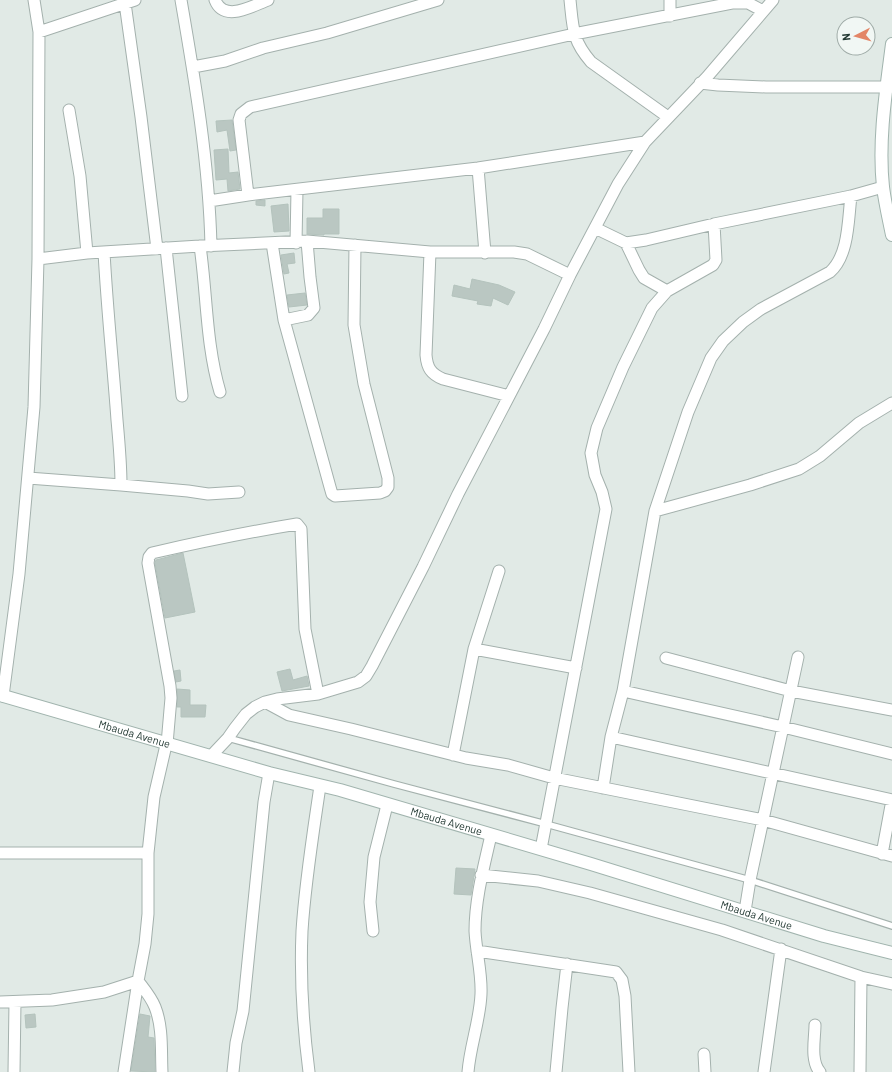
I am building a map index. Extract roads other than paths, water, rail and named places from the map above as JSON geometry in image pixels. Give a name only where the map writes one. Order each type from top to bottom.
[{"type":"street","points":[[2,695],[19,574],[34,407],[38,259],[40,32],[34,0]]},
{"type":"street","points":[[181,0],[193,67],[209,201],[205,246],[211,350],[214,371],[220,392]]},
{"type":"street","points":[[216,0],[220,8],[225,12],[237,11],[268,0]]},
{"type":"street","points":[[193,67],[224,61],[263,48],[327,33],[438,0]]},
{"type":"street","points":[[570,0],[574,34],[582,51],[591,62],[668,118]]},
{"type":"street","points":[[670,0],[670,16]]},
{"type":"street","points":[[211,756],[228,738],[246,714],[255,707],[265,702],[277,699],[318,694],[358,682],[366,676],[458,494],[544,329],[570,275],[618,184],[645,142],[700,83],[773,0]]},
{"type":"street","points":[[40,32],[121,2],[162,249],[182,396]]},
{"type":"street","points":[[248,195],[239,120],[241,114],[250,107],[574,34],[732,3],[741,2],[764,11]]},
{"type":"street","points":[[892,44],[889,87],[883,121],[882,148],[883,186],[889,208],[892,235]]},
{"type":"street","points":[[700,83],[718,86],[889,87]]},
{"type":"street","points":[[69,110],[80,176],[87,253]]},
{"type":"street","points":[[209,201],[248,195],[478,168],[645,142]]},
{"type":"street","points":[[478,168],[485,253]]},
{"type":"street","points":[[595,228],[626,243],[851,196],[883,186]]},
{"type":"street","points":[[284,320],[308,316],[314,308],[310,277],[302,242],[297,190]]},
{"type":"street","points":[[603,788],[611,737],[623,691],[655,511],[688,412],[711,358],[723,341],[743,322],[761,309],[784,295],[830,272],[836,266],[844,248],[851,196]]},
{"type":"street","points":[[541,849],[606,509],[602,492],[595,475],[591,453],[597,428],[623,367],[652,308],[667,291],[713,265],[716,260],[714,224]]},
{"type":"street","points":[[38,259],[87,253],[302,242],[430,252],[502,252],[527,254],[570,275]]},
{"type":"street","points":[[272,243],[284,320],[332,494],[335,496],[380,493],[385,491],[388,487],[388,478],[364,384],[354,325],[355,245]]},
{"type":"street","points":[[626,243],[644,278],[667,291]]},
{"type":"street","points":[[104,252],[106,292],[116,399],[121,485]]},
{"type":"street","points":[[430,252],[426,355],[430,370],[435,376],[443,379],[509,396]]},
{"type":"street","points":[[655,511],[750,485],[799,469],[820,456],[859,422],[892,402]]},
{"type":"street","points":[[28,478],[188,490],[208,494],[239,492]]},
{"type":"street","points":[[124,1072],[145,944],[148,914],[148,854],[154,797],[167,744],[171,698],[148,563],[149,557],[152,553],[236,535],[290,525],[298,525],[301,529],[305,630],[318,694]]},
{"type":"street","points":[[453,755],[474,649],[499,571]]},
{"type":"street","points":[[474,649],[576,668]]},
{"type":"street","points":[[745,911],[762,820],[798,657]]},
{"type":"street","points":[[666,658],[791,691],[892,710]]},
{"type":"street","points":[[623,691],[783,727],[892,754]]},
{"type":"street","name":"Mbauda Avenue","points":[[2,695],[167,744],[541,849],[824,936],[892,953]]},
{"type":"street","points":[[265,702],[289,715],[453,755],[508,765],[554,778],[762,820],[887,855],[892,800],[611,737]]},
{"type":"street","points":[[233,1072],[236,1043],[243,1011],[264,802],[269,773]]},
{"type":"street","points":[[309,1072],[301,963],[302,930],[320,786]]},
{"type":"street","points":[[373,931],[370,902],[374,857],[387,805]]},
{"type":"street","points":[[468,1072],[472,1040],[481,1005],[481,983],[475,921],[481,875],[491,835]]},
{"type":"street","points":[[0,853],[148,854]]},
{"type":"street","points":[[481,875],[538,881],[590,893],[722,930],[861,977],[892,984]]},
{"type":"street","points":[[764,1072],[781,949]]},
{"type":"street","points":[[477,951],[616,972],[622,980],[625,996],[629,1072]]},
{"type":"street","points":[[556,1072],[568,964]]},
{"type":"street","points":[[860,1072],[861,977]]},
{"type":"street","points":[[0,1002],[52,1000],[104,992],[138,981]]},
{"type":"street","points":[[138,981],[150,997],[155,1007],[158,1019],[162,1072]]},
{"type":"street","points":[[14,1072],[15,1002]]},
{"type":"street","points":[[815,1025],[814,1058],[820,1072]]},
{"type":"street","points":[[704,1054],[705,1072]]},
{"type":"lane","points":[[228,738],[750,880],[892,926]]}]
